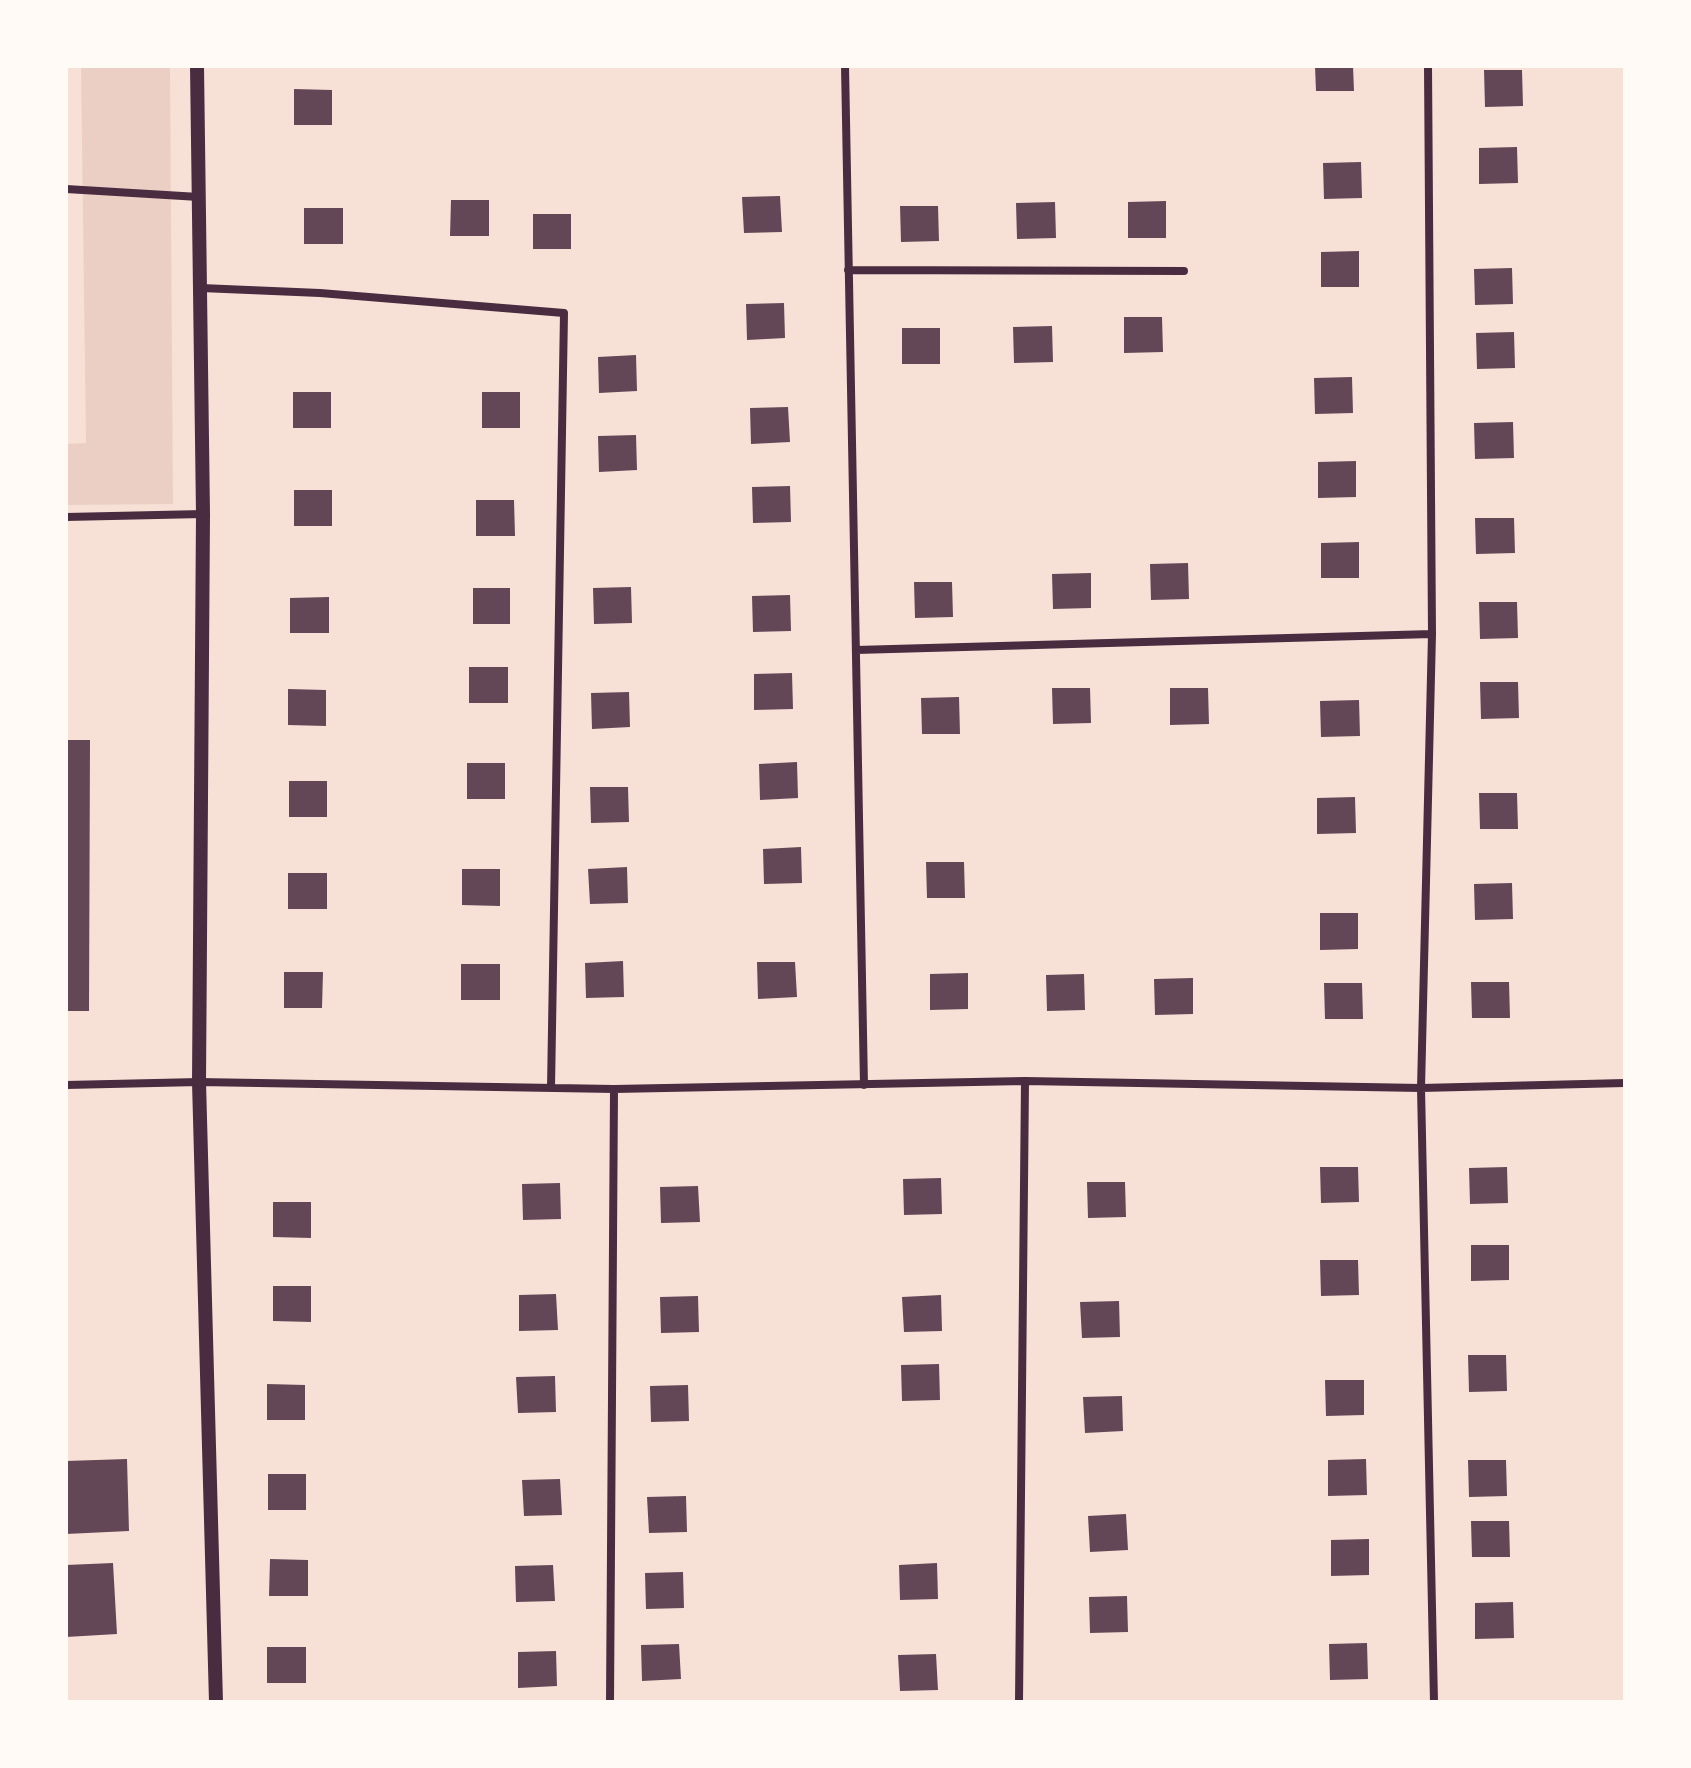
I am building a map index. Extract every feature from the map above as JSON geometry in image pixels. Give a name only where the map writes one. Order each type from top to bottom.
[{"type":"street","points":[[197,66],[203,514],[199,1082],[216,1702]]},
{"type":"street","points":[[845,66],[864,1085]]},
{"type":"street","points":[[1428,66],[1432,634],[1421,1088],[1434,1702]]},
{"type":"street","points":[[66,189],[199,197]]},
{"type":"street","points":[[848,270],[1184,271]]},
{"type":"street","points":[[201,288],[320,293],[564,313],[551,1088]]},
{"type":"street","points":[[66,517],[203,514]]},
{"type":"street","points":[[856,650],[1432,634]]},
{"type":"street","points":[[66,1085],[199,1082],[614,1089],[1025,1081],[1421,1088],[1625,1083]]},
{"type":"street","points":[[1019,1702],[1025,1081]]},
{"type":"street","points":[[610,1702],[614,1089]]},
{"type":"shaded area","points":[[81,66],[170,66],[173,504],[66,505],[66,444],[86,443]]},
{"type":"building","points":[[1315,66],[1353,66],[1354,91],[1316,91]]},
{"type":"building","points":[[1484,70],[1522,70],[1523,106],[1485,107]]},
{"type":"building","points":[[294,89],[332,90],[332,125],[294,125]]},
{"type":"building","points":[[1517,147],[1518,183],[1479,184],[1479,148]]},
{"type":"building","points":[[1361,162],[1362,198],[1324,199],[1323,163]]},
{"type":"building","points":[[780,196],[782,232],[744,233],[742,197]]},
{"type":"building","points":[[451,200],[489,200],[489,236],[450,236]]},
{"type":"building","points":[[1166,201],[1166,238],[1128,238],[1128,202]]},
{"type":"building","points":[[1055,202],[1056,238],[1017,239],[1016,203]]},
{"type":"building","points":[[900,206],[938,206],[939,241],[901,242]]},
{"type":"building","points":[[304,208],[343,208],[343,244],[304,244]]},
{"type":"building","points":[[533,214],[571,214],[571,249],[533,249]]},
{"type":"building","points":[[1359,251],[1359,287],[1321,287],[1321,252]]},
{"type":"building","points":[[1512,268],[1513,304],[1475,305],[1474,269]]},
{"type":"building","points":[[784,303],[785,338],[747,340],[746,304]]},
{"type":"building","points":[[1124,317],[1162,317],[1163,352],[1124,353]]},
{"type":"building","points":[[1052,326],[1053,362],[1014,363],[1013,327]]},
{"type":"building","points":[[902,328],[940,328],[940,364],[902,364]]},
{"type":"building","points":[[1514,332],[1515,368],[1477,369],[1476,333]]},
{"type":"building","points":[[636,355],[637,391],[599,393],[598,357]]},
{"type":"building","points":[[1352,377],[1353,413],[1315,414],[1314,378]]},
{"type":"building","points":[[293,392],[331,392],[331,428],[293,428]]},
{"type":"building","points":[[482,392],[520,392],[520,428],[482,428]]},
{"type":"building","points":[[788,407],[790,442],[751,444],[750,408]]},
{"type":"building","points":[[1513,422],[1514,458],[1475,459],[1474,423]]},
{"type":"building","points":[[636,435],[637,470],[599,472],[598,436]]},
{"type":"building","points":[[1356,461],[1356,497],[1318,498],[1318,462]]},
{"type":"building","points":[[790,486],[791,522],[753,523],[752,487]]},
{"type":"building","points":[[294,490],[332,490],[332,526],[294,526]]},
{"type":"building","points":[[476,500],[514,500],[515,536],[476,536]]},
{"type":"building","points":[[1475,518],[1514,518],[1515,553],[1476,554]]},
{"type":"building","points":[[1359,542],[1359,578],[1321,578],[1321,543]]},
{"type":"building","points":[[1188,563],[1189,599],[1151,600],[1150,564]]},
{"type":"building","points":[[1091,573],[1091,608],[1053,609],[1052,574]]},
{"type":"building","points":[[914,582],[952,582],[953,617],[915,618]]},
{"type":"building","points":[[631,587],[632,623],[594,624],[593,588]]},
{"type":"building","points":[[473,588],[510,588],[510,624],[473,624]]},
{"type":"building","points":[[790,595],[791,631],[753,632],[752,596]]},
{"type":"building","points":[[329,597],[329,633],[290,633],[290,598]]},
{"type":"building","points":[[1479,602],[1517,602],[1518,638],[1480,639]]},
{"type":"building","points":[[469,667],[508,667],[508,703],[469,703]]},
{"type":"building","points":[[792,673],[793,709],[754,710],[754,674]]},
{"type":"building","points":[[1480,682],[1518,682],[1519,718],[1481,719]]},
{"type":"building","points":[[1052,688],[1090,688],[1091,723],[1053,724]]},
{"type":"building","points":[[1170,688],[1208,688],[1209,724],[1170,725]]},
{"type":"building","points":[[288,689],[326,690],[326,726],[288,725]]},
{"type":"building","points":[[629,692],[630,727],[592,729],[591,693]]},
{"type":"building","points":[[959,697],[960,734],[922,734],[921,698]]},
{"type":"building","points":[[1359,700],[1360,736],[1321,737],[1320,701]]},
{"type":"building","points":[[66,740],[90,740],[89,1011],[66,1011]]},
{"type":"building","points":[[797,762],[798,798],[760,800],[759,764]]},
{"type":"building","points":[[467,763],[505,763],[505,799],[467,799]]},
{"type":"building","points":[[289,781],[327,781],[327,817],[289,817]]},
{"type":"building","points":[[590,787],[628,787],[629,822],[591,823]]},
{"type":"building","points":[[1479,793],[1517,793],[1518,829],[1480,829]]},
{"type":"building","points":[[1355,797],[1356,833],[1317,834],[1317,798]]},
{"type":"building","points":[[801,847],[802,883],[764,884],[763,849]]},
{"type":"building","points":[[926,862],[964,862],[965,898],[927,898]]},
{"type":"building","points":[[627,867],[628,903],[590,904],[588,869]]},
{"type":"building","points":[[462,869],[500,869],[500,906],[462,905]]},
{"type":"building","points":[[288,873],[327,873],[327,909],[288,909]]},
{"type":"building","points":[[1512,883],[1513,919],[1475,920],[1474,884]]},
{"type":"building","points":[[1320,913],[1358,913],[1358,949],[1320,950]]},
{"type":"building","points":[[623,961],[624,997],[586,998],[585,963]]},
{"type":"building","points":[[757,962],[795,962],[797,997],[758,999]]},
{"type":"building","points":[[461,964],[500,964],[500,1000],[461,1000]]},
{"type":"building","points":[[284,972],[323,972],[322,1008],[284,1008]]},
{"type":"building","points":[[968,973],[968,1009],[930,1010],[930,974]]},
{"type":"building","points":[[1084,974],[1085,1010],[1047,1011],[1046,975]]},
{"type":"building","points":[[1193,978],[1193,1014],[1155,1015],[1154,979]]},
{"type":"building","points":[[1471,982],[1509,982],[1510,1018],[1472,1018]]},
{"type":"building","points":[[1324,983],[1362,983],[1363,1019],[1325,1019]]},
{"type":"building","points":[[1320,1167],[1358,1167],[1359,1202],[1321,1203]]},
{"type":"building","points":[[1507,1167],[1508,1203],[1470,1204],[1469,1168]]},
{"type":"building","points":[[941,1178],[942,1214],[904,1215],[903,1179]]},
{"type":"building","points":[[1087,1182],[1125,1182],[1126,1217],[1088,1218]]},
{"type":"building","points":[[560,1183],[561,1219],[523,1220],[522,1184]]},
{"type":"building","points":[[698,1186],[700,1222],[661,1223],[660,1187]]},
{"type":"building","points":[[273,1202],[311,1202],[311,1238],[273,1237]]},
{"type":"building","points":[[1471,1245],[1509,1245],[1509,1280],[1471,1281]]},
{"type":"building","points":[[1320,1260],[1358,1260],[1359,1295],[1321,1296]]},
{"type":"building","points":[[273,1286],[311,1286],[311,1322],[273,1321]]},
{"type":"building","points":[[556,1294],[558,1330],[519,1331],[519,1295]]},
{"type":"building","points":[[941,1295],[942,1331],[904,1332],[902,1297]]},
{"type":"building","points":[[698,1296],[699,1332],[661,1333],[660,1297]]},
{"type":"building","points":[[1119,1301],[1120,1337],[1082,1338],[1080,1302]]},
{"type":"building","points":[[1468,1355],[1506,1355],[1507,1391],[1469,1392]]},
{"type":"building","points":[[939,1364],[940,1400],[902,1401],[901,1365]]},
{"type":"building","points":[[555,1376],[556,1412],[518,1413],[516,1377]]},
{"type":"building","points":[[1325,1380],[1364,1380],[1364,1415],[1326,1416]]},
{"type":"building","points":[[267,1384],[305,1385],[305,1420],[267,1420]]},
{"type":"building","points":[[688,1385],[689,1421],[651,1422],[650,1386]]},
{"type":"building","points":[[1122,1396],[1123,1431],[1085,1433],[1083,1397]]},
{"type":"building","points":[[127,1459],[129,1531],[66,1534],[66,1461]]},
{"type":"building","points":[[1366,1459],[1367,1495],[1328,1496],[1328,1460]]},
{"type":"building","points":[[1468,1460],[1506,1460],[1507,1496],[1469,1497]]},
{"type":"building","points":[[268,1474],[306,1474],[306,1510],[268,1510]]},
{"type":"building","points":[[560,1479],[562,1515],[524,1516],[522,1480]]},
{"type":"building","points":[[686,1496],[687,1532],[649,1533],[647,1497]]},
{"type":"building","points":[[1126,1514],[1128,1550],[1090,1552],[1088,1516]]},
{"type":"building","points":[[1471,1521],[1509,1521],[1510,1557],[1472,1557]]},
{"type":"building","points":[[1369,1539],[1369,1575],[1331,1576],[1331,1540]]},
{"type":"building","points":[[270,1559],[308,1560],[308,1596],[269,1596]]},
{"type":"building","points":[[113,1563],[117,1634],[66,1637],[66,1565]]},
{"type":"building","points":[[937,1563],[938,1599],[900,1600],[899,1565]]},
{"type":"building","points":[[553,1565],[555,1601],[516,1602],[515,1566]]},
{"type":"building","points":[[683,1572],[684,1608],[646,1609],[645,1573]]},
{"type":"building","points":[[1127,1596],[1128,1632],[1090,1633],[1089,1597]]},
{"type":"building","points":[[1513,1602],[1514,1638],[1475,1639],[1475,1603]]},
{"type":"building","points":[[1367,1643],[1368,1679],[1330,1680],[1329,1644]]},
{"type":"building","points":[[679,1644],[681,1679],[642,1681],[641,1645]]},
{"type":"building","points":[[267,1647],[306,1647],[306,1683],[267,1683]]},
{"type":"building","points":[[556,1651],[557,1686],[518,1688],[518,1652]]},
{"type":"building","points":[[936,1654],[938,1690],[900,1691],[898,1655]]}]
